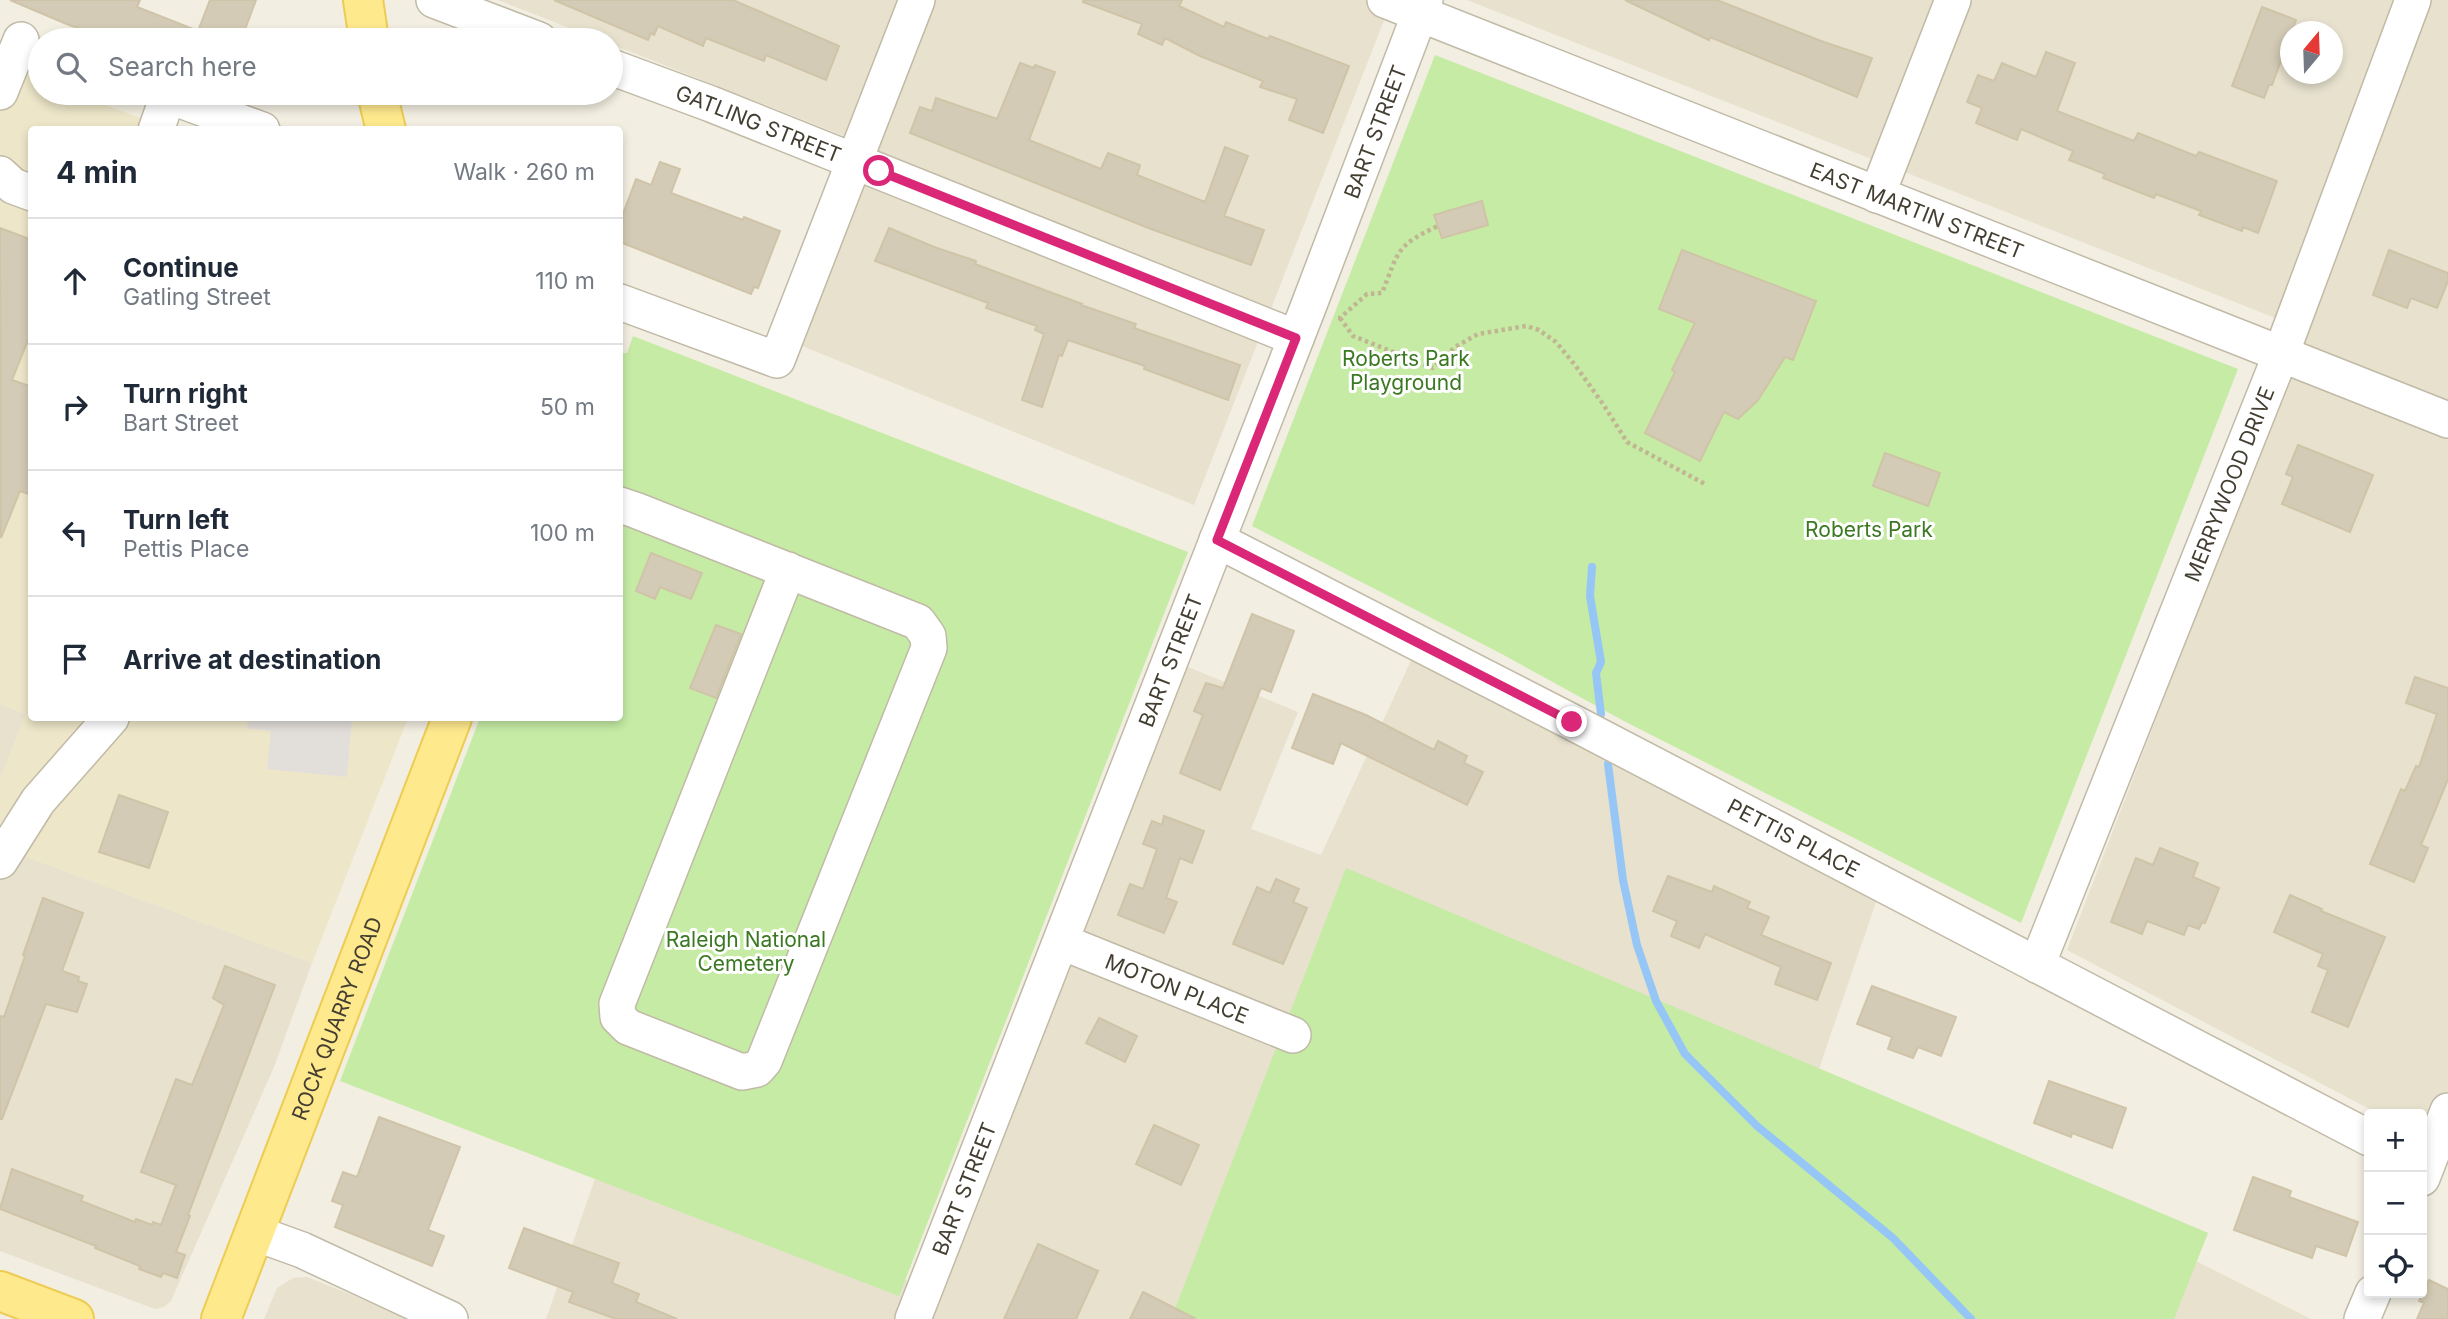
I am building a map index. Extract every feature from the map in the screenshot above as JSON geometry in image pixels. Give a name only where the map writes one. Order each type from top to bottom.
[{"type":"main road","points":[[363,0],[367,28]]},
{"type":"main road","points":[[380,105],[385,126]]},
{"type":"main road","name":"ROCK QUARRY ROAD","points":[[221,1319],[451,721]]},
{"type":"main road","points":[[0,1291],[74,1319]]},
{"type":"street","points":[[435,0],[508,28]]},
{"type":"street","points":[[623,303],[777,360],[917,0]]},
{"type":"street","name":"EAST MARTIN STREET","points":[[1385,0],[1423,7],[1877,195],[2448,420]]},
{"type":"street","points":[[1877,195],[1953,0]]},
{"type":"street","name":"MERRYWOOD DRIVE","points":[[2037,965],[2281,354],[2413,0]]},
{"type":"street","name":"BART STREET","points":[[913,1319],[1296,338],[1325,312],[1423,7]]},
{"type":"street","points":[[0,92],[21,39]]},
{"type":"street","name":"GATLING STREET","points":[[623,72],[855,161],[1296,338]]},
{"type":"street","points":[[157,126],[162,105]]},
{"type":"street","points":[[195,105],[251,126]]},
{"type":"street","points":[[0,174],[13,186],[28,192]]},
{"type":"street","points":[[623,506],[788,570],[918,622],[928,636],[929,648],[764,1061],[757,1069],[742,1072],[628,1027],[618,1017],[617,1004],[788,570]]},
{"type":"street","name":"PETTIS PLACE","points":[[1217,540],[2364,1135]]},
{"type":"street","points":[[0,861],[38,801],[108,721]]},
{"type":"street","name":"MOTON PLACE","points":[[1062,942],[1293,1035]]},
{"type":"street","points":[[2430,1172],[2448,1111]]},
{"type":"street","points":[[255,1233],[302,1250],[450,1319]]},
{"type":"street","points":[[2362,1319],[2371,1298]]},
{"type":"path","points":[[1438,226],[1408,241],[1397,254],[1382,293],[1367,294],[1325,312],[1353,336],[1433,368],[1455,347],[1478,334],[1526,326],[1539,330],[1556,342],[1575,365],[1627,442],[1705,484]]},
{"type":"shaded area","points":[[498,0],[1392,0],[1194,505],[802,346],[877,149],[623,49],[623,28],[569,28]]},
{"type":"shaded area","points":[[1467,0],[2448,0],[2448,1150],[2427,1140],[2427,1109],[2369,1109],[2067,950],[2306,330]]},
{"type":"shaded area","points":[[0,64],[28,75],[28,105],[106,105],[162,126],[28,126],[28,721],[407,721],[312,963],[0,847],[0,779],[26,714],[0,704]]},
{"type":"shaded area","points":[[1413,656],[1878,896],[1819,1069],[2208,1233],[2196,1261],[2311,1319],[546,1319],[595,1179],[939,1291],[1183,665],[1298,712],[1251,829],[1321,855]]},
{"type":"shaded area","points":[[0,704],[26,714],[0,779]]},
{"type":"shaded area","points":[[248,721],[352,721],[347,777],[267,769],[271,731],[247,728]]},
{"type":"shaded area","points":[[0,847],[312,963],[274,1067],[171,1301],[164,1307],[155,1309],[0,1251]]},
{"type":"shaded area","points":[[307,1277],[406,1319],[264,1319],[277,1288],[293,1278]]},
{"type":"green space","name":"Roberts Park","points":[[1435,55],[2238,369],[2021,923],[1622,720],[1500,653],[1252,526]]},
{"type":"green space","name":"Raleigh National Cemetery","points":[[633,336],[1188,552],[899,1296],[340,1081],[479,721],[623,721],[623,353],[627,353]]},
{"type":"green space","points":[[1346,868],[2208,1233],[2174,1319],[1171,1319]]},
{"type":"building","points":[[10,0],[140,0],[137,7],[190,28],[78,28]]},
{"type":"building","points":[[210,0],[256,0],[246,28],[199,28]]},
{"type":"building","points":[[554,0],[733,0],[839,46],[826,80],[766,55],[764,61],[706,38],[703,46],[658,26],[648,40]]},
{"type":"building","points":[[1083,0],[1182,0],[1179,6],[1224,27],[1226,22],[1349,66],[1323,133],[1289,120],[1297,99],[1260,87],[1263,81],[1200,56],[1165,38],[1162,45],[1138,34],[1142,24]]},
{"type":"building","points":[[1625,0],[1717,0],[1872,58],[1857,97],[1710,37],[1709,40]]},
{"type":"building","points":[[2262,7],[2296,20],[2280,21],[2280,63],[2264,98],[2232,86]]},
{"type":"building","points":[[2046,52],[2075,63],[2057,111],[2134,141],[2138,133],[2196,156],[2199,152],[2277,181],[2258,233],[2243,227],[2242,231],[2199,215],[2201,211],[2156,194],[2154,198],[2103,178],[2105,174],[2069,160],[2073,151],[2021,129],[2017,140],[1976,123],[1982,108],[1967,102],[1978,75],[1994,81],[2002,63],[2036,77]]},
{"type":"building","points":[[1020,63],[1055,72],[1029,140],[1101,169],[1108,153],[1140,165],[1137,175],[1205,202],[1225,147],[1248,156],[1224,216],[1264,230],[1251,265],[1151,229],[910,133],[920,107],[932,111],[936,98],[997,119]]},
{"type":"building","points":[[660,162],[680,169],[671,193],[780,231],[758,288],[754,287],[751,294],[623,243],[623,214],[636,179],[651,185]]},
{"type":"building","points":[[1482,201],[1488,225],[1442,238],[1434,215]]},
{"type":"building","points":[[0,228],[28,238],[28,340],[12,380],[28,386],[28,494],[20,491],[1,538]]},
{"type":"building","points":[[889,228],[976,261],[975,264],[1136,324],[1134,328],[1240,365],[1228,400],[1144,369],[1145,366],[1068,340],[1062,356],[1059,355],[1042,407],[1022,400],[1044,334],[1035,330],[1037,326],[986,308],[988,303],[875,261]]},
{"type":"building","points":[[1682,250],[1816,301],[1793,360],[1785,357],[1758,400],[1738,419],[1724,412],[1700,461],[1645,433],[1695,323],[1659,309]]},
{"type":"building","points":[[2389,250],[2448,273],[2448,281],[2437,308],[2411,298],[2407,308],[2373,295]]},
{"type":"building","points":[[2298,445],[2373,475],[2350,532],[2282,504],[2293,477],[2286,474]]},
{"type":"building","points":[[1885,453],[1940,473],[1928,506],[1873,486]]},
{"type":"building","points":[[651,553],[702,573],[691,599],[660,587],[655,599],[636,591]]},
{"type":"building","points":[[1252,614],[1294,631],[1271,692],[1261,688],[1220,790],[1180,773],[1203,715],[1194,711],[1206,683],[1223,688]]},
{"type":"building","points":[[716,625],[741,634],[716,698],[690,688]]},
{"type":"building","points":[[2415,677],[2448,688],[2448,779],[2421,845],[2428,848],[2414,882],[2370,864],[2401,789],[2405,791],[2416,766],[2419,767],[2437,714],[2406,703]]},
{"type":"building","points":[[1313,694],[1366,715],[1434,750],[1438,741],[1467,756],[1464,763],[1483,772],[1467,805],[1341,743],[1333,764],[1292,748]]},
{"type":"building","points":[[119,795],[168,812],[149,868],[99,852]]},
{"type":"building","points":[[1164,816],[1204,831],[1192,863],[1180,858],[1166,898],[1177,902],[1164,933],[1118,915],[1130,884],[1143,889],[1157,849],[1143,844],[1152,821],[1162,825]]},
{"type":"building","points":[[2160,848],[2198,863],[2193,877],[2219,888],[2205,923],[2202,922],[2199,929],[2188,925],[2184,935],[2147,921],[2142,934],[2111,922],[2136,858],[2153,865]]},
{"type":"building","points":[[1668,876],[1712,892],[1714,886],[1750,902],[1747,908],[1769,917],[1761,935],[1831,963],[1817,1000],[1775,984],[1781,967],[1705,934],[1699,948],[1671,936],[1677,921],[1653,911]]},
{"type":"building","points":[[1276,879],[1299,889],[1293,902],[1307,908],[1283,964],[1233,944],[1257,887],[1270,893]]},
{"type":"building","points":[[2290,895],[2385,937],[2348,1027],[2312,1012],[2328,970],[2318,966],[2323,954],[2274,932]]},
{"type":"building","points":[[43,898],[83,913],[62,971],[79,977],[78,981],[87,984],[77,1012],[46,1004],[0,1119],[0,1016],[4,1017]]},
{"type":"building","points":[[225,966],[275,985],[188,1215],[190,1216],[176,1252],[185,1255],[177,1278],[163,1273],[161,1277],[139,1269],[140,1266],[95,1248],[96,1246],[0,1209],[12,1169],[83,1196],[81,1201],[135,1222],[136,1219],[152,1225],[153,1222],[161,1225],[176,1185],[141,1172],[176,1079],[192,1085],[224,1005],[213,998]]},
{"type":"building","points":[[1872,986],[1956,1017],[1941,1056],[1918,1047],[1913,1058],[1888,1049],[1892,1037],[1857,1024]]},
{"type":"building","points":[[1099,1018],[1137,1036],[1125,1062],[1086,1043]]},
{"type":"building","points":[[2049,1081],[2126,1108],[2112,1148],[2034,1123]]},
{"type":"building","points":[[379,1117],[460,1147],[428,1230],[444,1236],[432,1266],[335,1227],[343,1205],[332,1201],[343,1172],[357,1177]]},
{"type":"building","points":[[1154,1125],[1199,1145],[1181,1185],[1136,1164]]},
{"type":"building","points":[[2253,1177],[2291,1191],[2289,1197],[2358,1222],[2346,1256],[2316,1246],[2312,1258],[2234,1230]]},
{"type":"building","points":[[524,1228],[619,1263],[612,1283],[639,1294],[636,1302],[677,1319],[616,1319],[569,1302],[573,1292],[509,1268]]},
{"type":"building","points":[[1038,1244],[1098,1271],[1076,1319],[1004,1319]]},
{"type":"building","points":[[2429,1280],[2448,1289],[2448,1319],[2417,1319],[2424,1303],[2419,1301],[2420,1298],[2427,1298]]},
{"type":"building","points":[[1143,1292],[1196,1319],[1130,1319]]},
{"type":"waterway","points":[[1592,567],[1590,596],[1601,662],[1596,673],[1601,714]]},
{"type":"waterway","points":[[1608,764],[1623,880],[1637,945],[1656,1001],[1685,1054],[1757,1126],[1893,1238],[1971,1319]]},
{"type":"route","points":[[879,171],[1296,338],[1217,540],[1572,722]]},
{"type":"park label","name":"Roberts Park Playground","points":[[1406,370]]}]
